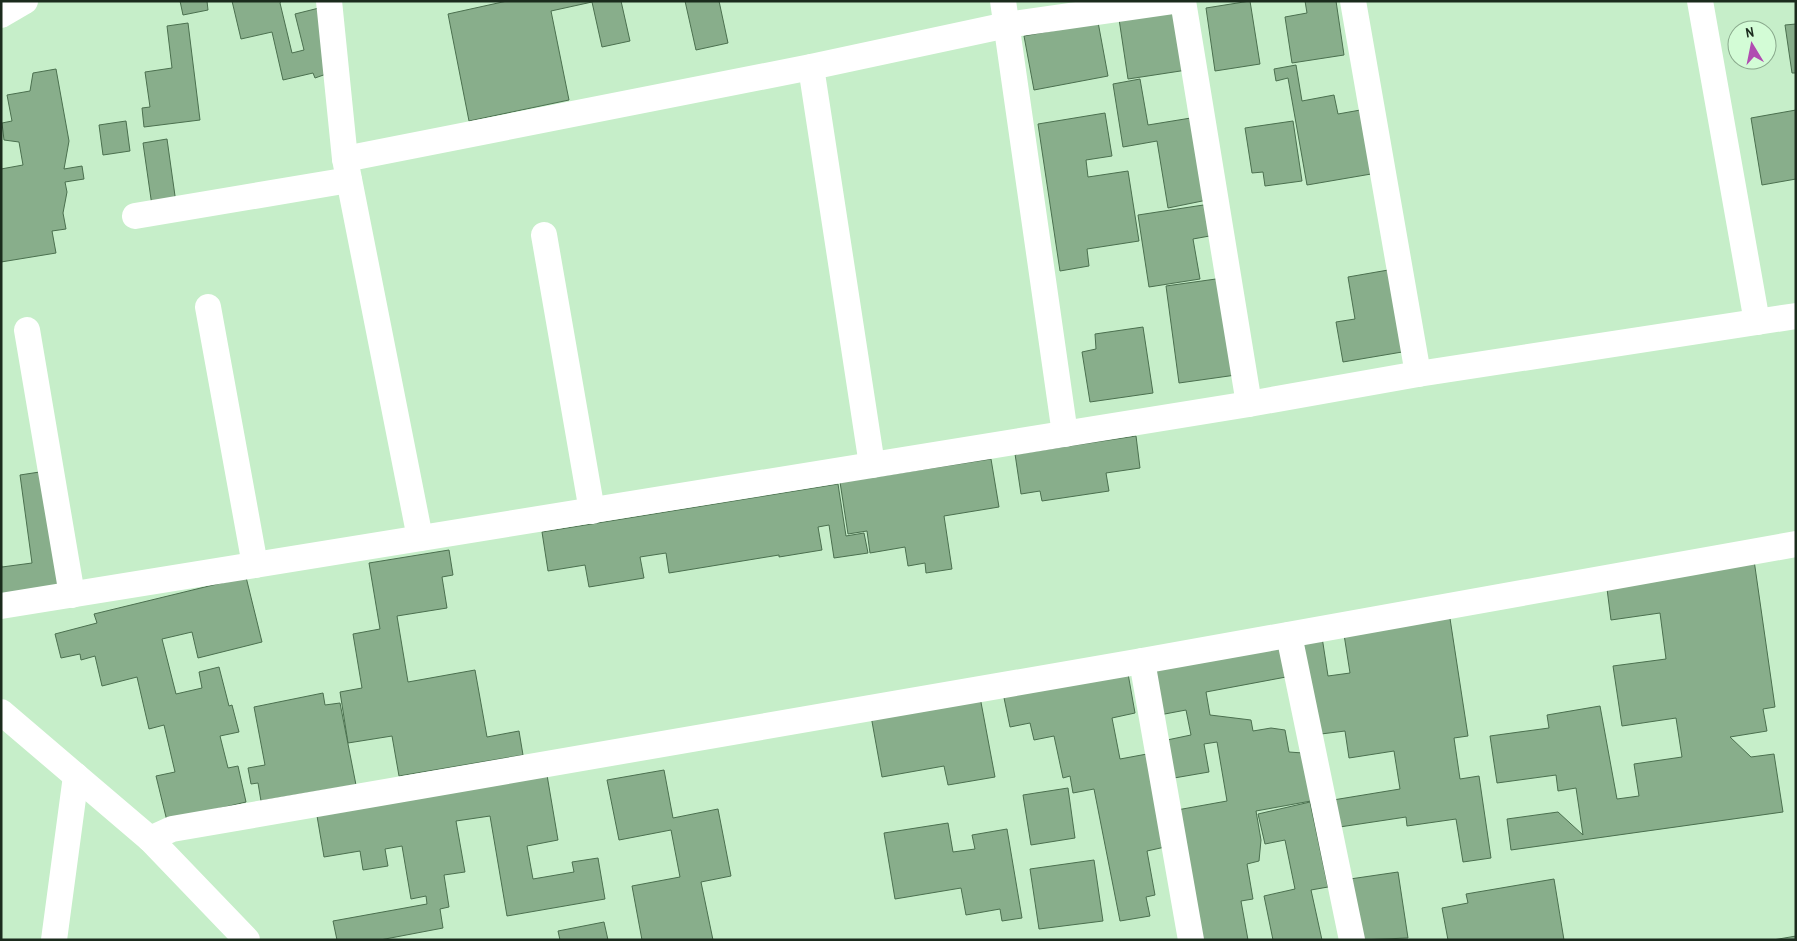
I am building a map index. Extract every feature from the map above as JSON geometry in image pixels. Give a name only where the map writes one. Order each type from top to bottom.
[{"type":"street","points":[[1,15],[25,1]]},
{"type":"street","points":[[328,1],[347,169],[420,538]]},
{"type":"street","points":[[135,216],[812,67],[1005,13],[1174,1]]},
{"type":"street","points":[[1183,1],[1248,404]]},
{"type":"street","points":[[1353,1],[1418,374]]},
{"type":"street","points":[[1700,1],[1756,322]]},
{"type":"street","points":[[1005,13],[1065,434]]},
{"type":"street","points":[[812,67],[872,465]]},
{"type":"street","points":[[544,234],[592,511]]},
{"type":"street","points":[[208,307],[255,565]]},
{"type":"street","points":[[1,606],[1065,434],[1418,374],[1796,316]]},
{"type":"street","points":[[28,330],[72,595]]},
{"type":"street","points":[[150,839],[172,829],[1142,661],[1796,544]]},
{"type":"street","points":[[1289,635],[1352,940]]},
{"type":"street","points":[[1142,661],[1191,940]]},
{"type":"street","points":[[1,712],[150,839],[247,940]]},
{"type":"street","points":[[54,940],[76,776]]},
{"type":"building","points":[[180,1],[207,1],[208,10],[183,15]]},
{"type":"building","points":[[232,1],[281,1],[292,53],[304,50],[295,14],[323,7],[332,72],[315,78],[313,73],[283,80],[272,32],[241,39]]},
{"type":"building","points":[[507,1],[621,1],[630,41],[602,47],[592,2],[551,11],[569,100],[469,121],[448,14]]},
{"type":"building","points":[[685,1],[719,1],[728,43],[696,50]]},
{"type":"building","points":[[1250,1],[1260,64],[1215,71],[1206,8]]},
{"type":"building","points":[[1305,1],[1336,1],[1344,55],[1292,63],[1285,17],[1307,13]]},
{"type":"building","points":[[1178,10],[1187,70],[1128,79],[1119,19]]},
{"type":"building","points":[[1098,22],[1108,76],[1034,90],[1024,36]]},
{"type":"building","points":[[188,23],[200,120],[144,127],[142,108],[150,107],[145,72],[172,68],[167,26]]},
{"type":"building","points":[[1796,24],[1796,73],[1792,73],[1785,25]]},
{"type":"building","points":[[1296,65],[1302,101],[1334,95],[1338,114],[1366,109],[1377,173],[1307,185],[1288,78],[1276,81],[1274,69]]},
{"type":"building","points":[[56,69],[69,141],[64,169],[82,166],[84,179],[65,182],[67,192],[63,213],[66,229],[52,231],[56,253],[1,262],[1,169],[23,165],[19,142],[4,140],[2,123],[12,121],[7,95],[30,91],[33,73]]},
{"type":"building","points":[[1140,79],[1148,125],[1197,117],[1212,199],[1168,208],[1157,141],[1123,147],[1113,84]]},
{"type":"building","points":[[1796,110],[1796,179],[1762,185],[1751,118]]},
{"type":"building","points":[[1105,113],[1112,156],[1086,160],[1088,177],[1128,171],[1139,241],[1087,249],[1089,266],[1060,271],[1038,124]]},
{"type":"building","points":[[126,121],[130,151],[103,155],[99,125]]},
{"type":"building","points":[[1293,121],[1302,181],[1265,186],[1263,172],[1252,173],[1245,128]]},
{"type":"building","points":[[167,139],[176,203],[152,206],[143,143]]},
{"type":"building","points":[[1210,204],[1215,235],[1193,239],[1200,279],[1149,287],[1138,215]]},
{"type":"building","points":[[1394,269],[1408,351],[1343,362],[1336,322],[1355,319],[1348,277]]},
{"type":"building","points":[[1223,278],[1236,375],[1179,383],[1166,286]]},
{"type":"building","points":[[1143,327],[1153,393],[1090,402],[1082,352],[1096,349],[1095,334]]},
{"type":"building","points":[[1136,436],[1140,468],[1106,473],[1109,491],[1042,501],[1040,491],[1021,494],[1015,454]]},
{"type":"building","points":[[991,459],[999,507],[944,516],[952,569],[926,573],[925,563],[908,566],[905,547],[870,553],[867,531],[848,534],[840,482]]},
{"type":"building","points":[[46,471],[63,589],[1,598],[1,563],[2,567],[32,563],[20,475]]},
{"type":"building","points":[[838,484],[846,536],[864,533],[868,553],[834,558],[829,525],[818,527],[822,550],[669,573],[666,553],[640,557],[644,578],[589,587],[585,565],[548,571],[542,532]]},
{"type":"building","points":[[449,550],[453,575],[442,577],[447,608],[397,616],[408,682],[475,670],[487,737],[519,731],[523,755],[399,776],[392,736],[348,743],[340,692],[362,688],[353,634],[380,629],[369,563]]},
{"type":"building","points":[[1754,560],[1775,707],[1763,709],[1767,731],[1730,737],[1751,757],[1774,754],[1783,812],[1511,850],[1507,819],[1558,812],[1583,835],[1576,788],[1558,791],[1556,775],[1497,783],[1490,736],[1549,728],[1547,715],[1600,706],[1617,799],[1639,796],[1634,764],[1682,757],[1676,718],[1622,726],[1613,666],[1666,659],[1660,613],[1611,620],[1606,581]]},
{"type":"building","points":[[246,577],[262,642],[198,658],[192,632],[162,639],[176,694],[202,688],[199,672],[219,667],[229,706],[232,705],[239,732],[220,736],[228,768],[238,766],[246,802],[167,821],[156,776],[175,772],[164,725],[149,729],[137,677],[102,686],[95,656],[81,660],[80,654],[61,658],[55,634],[97,623],[94,614]]},
{"type":"building","points":[[1449,612],[1468,736],[1454,738],[1460,779],[1479,776],[1491,858],[1463,862],[1456,819],[1407,826],[1406,817],[1333,828],[1327,801],[1400,789],[1394,751],[1349,758],[1345,731],[1313,735],[1298,642],[1322,637],[1328,676],[1350,673],[1343,628]]},
{"type":"building","points":[[1281,645],[1286,677],[1206,692],[1210,715],[1251,720],[1253,731],[1271,728],[1285,730],[1289,752],[1303,753],[1311,801],[1256,811],[1261,840],[1259,861],[1247,864],[1253,899],[1241,901],[1248,940],[1201,940],[1177,810],[1227,801],[1217,742],[1204,744],[1209,772],[1174,778],[1167,740],[1191,735],[1186,710],[1154,716],[1145,665]]},
{"type":"building","points":[[1127,668],[1135,713],[1112,718],[1120,759],[1147,754],[1165,847],[1147,851],[1155,895],[1146,897],[1150,916],[1120,921],[1094,789],[1073,793],[1070,776],[1063,778],[1054,736],[1034,740],[1030,723],[1010,727],[1003,693]]},
{"type":"building","points":[[323,693],[325,705],[340,703],[356,785],[261,801],[258,783],[251,784],[248,768],[265,765],[254,707]]},
{"type":"building","points":[[980,697],[995,777],[948,785],[944,766],[882,777],[871,716]]},
{"type":"building","points":[[664,770],[673,818],[718,809],[731,876],[701,882],[713,940],[642,940],[632,886],[680,877],[671,830],[619,840],[607,780]]},
{"type":"building","points":[[547,775],[558,840],[527,846],[533,879],[574,872],[572,862],[598,858],[605,899],[507,916],[490,816],[456,821],[465,872],[444,875],[449,907],[440,909],[443,928],[380,940],[337,940],[333,921],[427,904],[426,896],[411,899],[402,846],[385,849],[388,866],[363,870],[360,851],[324,857],[317,816]]},
{"type":"building","points":[[1068,788],[1075,838],[1031,845],[1023,795]]},
{"type":"building","points":[[1310,802],[1328,887],[1311,890],[1322,940],[1273,940],[1264,896],[1295,889],[1285,840],[1265,844],[1258,814]]},
{"type":"building","points":[[948,823],[953,852],[975,849],[972,835],[1007,829],[1022,918],[1002,921],[1000,909],[966,915],[961,888],[895,899],[884,833]]},
{"type":"building","points":[[1094,860],[1103,921],[1039,929],[1030,869]]},
{"type":"building","points":[[1398,872],[1408,938],[1359,940],[1350,879]]},
{"type":"building","points":[[1554,879],[1564,940],[1448,940],[1442,908],[1468,903],[1466,894]]},
{"type":"building","points":[[604,922],[608,940],[560,940],[558,931]]},
{"type":"building","points":[[1796,936],[1796,940],[1773,940]]}]
